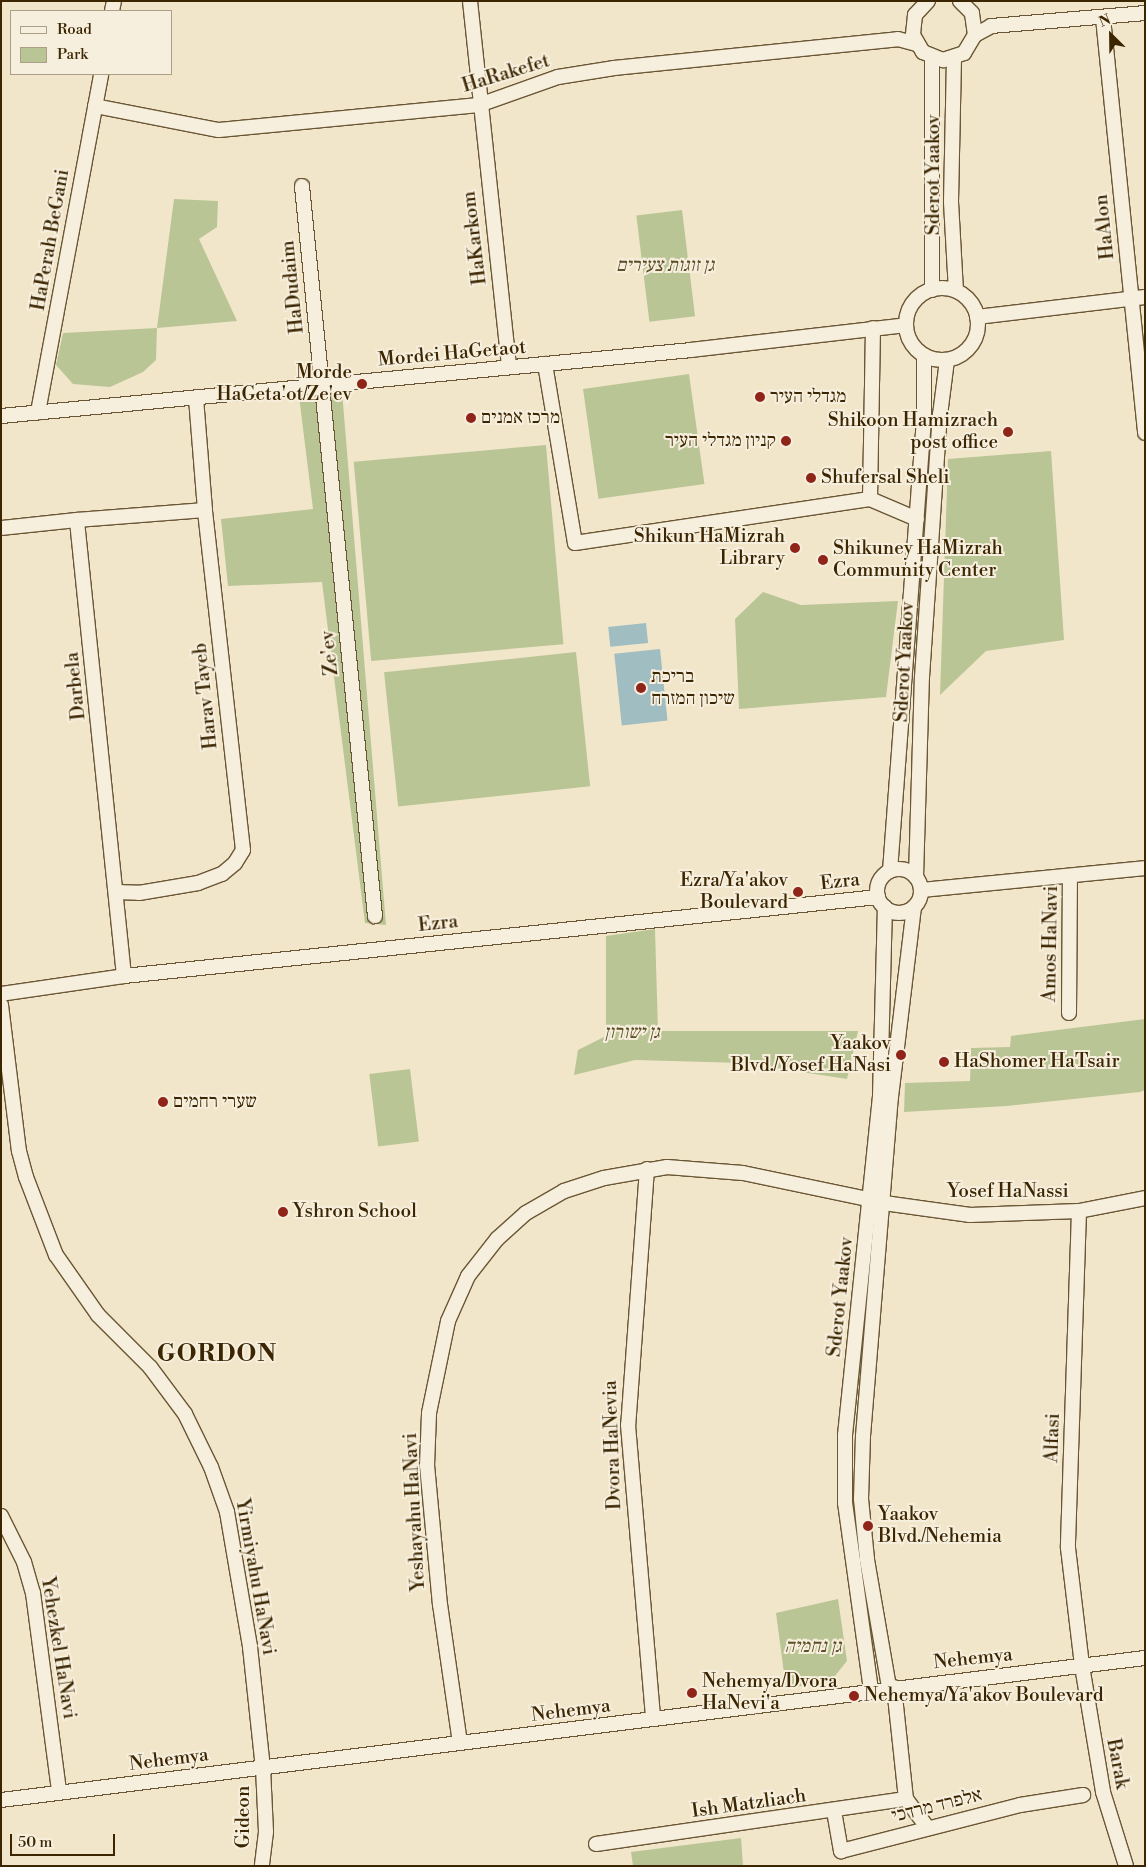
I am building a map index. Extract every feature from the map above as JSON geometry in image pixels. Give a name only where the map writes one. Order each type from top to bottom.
[{"type":"street","name":"HaKarkom","points":[[470,1],[479,105],[509,367]]},
{"type":"street","points":[[898,38],[913,25],[918,11],[928,1]]},
{"type":"street","points":[[960,1],[974,19],[991,26]]},
{"type":"street","points":[[975,35],[991,26],[1145,13]]},
{"type":"street","name":"HaAlon","points":[[1103,18],[1138,298],[1145,433]]},
{"type":"street","points":[[913,25],[917,44],[932,57],[954,58],[971,45],[975,35],[974,19]]},
{"type":"street","name":"HaRakefet","points":[[95,106],[219,130],[479,105],[558,76],[898,38],[917,44]]},
{"type":"street","name":"Sderot Yaakov","points":[[932,57],[932,290]]},
{"type":"street","name":"Sderot Yaakov","points":[[954,58],[951,202],[956,291]]},
{"type":"street","name":"HaPerah BeGani","points":[[38,412],[101,75]]},
{"type":"street","name":"HaDudaim","points":[[302,186],[321,385]]},
{"type":"street","points":[[932,290],[956,291],[966,297],[977,317],[974,340],[963,353],[947,360],[924,356],[911,343],[906,325],[913,303],[932,290]]},
{"type":"street","points":[[977,317],[1138,298]]},
{"type":"street","name":"Mordei HaGetaot","points":[[1,416],[546,364],[906,325]]},
{"type":"street","points":[[870,499],[873,328]]},
{"type":"street","name":"Sderot Yaakov","points":[[890,871],[924,420],[924,356]]},
{"type":"street","name":"Sderot Yaakov","points":[[916,876],[922,677],[940,415],[947,360]]},
{"type":"street","points":[[546,364],[574,543],[870,499],[917,519]]},
{"type":"street","name":"Ze'ev","points":[[321,385],[376,916]]},
{"type":"street","name":"Harav Tayeb","points":[[116,892],[139,893],[198,883],[222,874],[235,863],[242,850],[205,510],[196,398]]},
{"type":"street","points":[[1,528],[205,510]]},
{"type":"street","name":"Darbela","points":[[77,520],[124,976]]},
{"type":"street","points":[[921,890],[1145,868]]},
{"type":"street","points":[[904,869],[916,876],[921,890],[914,907],[897,912],[882,902],[880,880],[890,871],[904,869]]},
{"type":"street","name":"Amos HaNavi","points":[[1068,1013],[1070,876]]},
{"type":"street","name":"Sderot Yaakov","points":[[882,902],[880,1096],[876,1201],[862,1436],[861,1499],[867,1559],[892,1687],[906,1799]]},
{"type":"street","name":"Ezra","points":[[1,994],[124,976],[882,902]]},
{"type":"street","name":"Sderot Yaakov","points":[[871,1690],[845,1503],[845,1434],[908,937],[914,907]]},
{"type":"street","name":"Yirmiyahu HaNavi","points":[[1,1005],[19,1151],[26,1177],[56,1255],[98,1315],[150,1367],[185,1414],[211,1467],[227,1512],[250,1647],[263,1768]]},
{"type":"street","name":"Yeshayahu HaNavi","points":[[460,1743],[440,1605],[427,1466],[429,1413],[448,1321],[468,1276],[497,1239],[526,1213],[564,1191],[604,1178],[647,1169],[667,1167],[743,1173],[876,1201]]},
{"type":"street","name":"Dvora HaNevia","points":[[647,1169],[628,1425],[633,1511],[654,1719]]},
{"type":"street","name":"Yosef HaNassi","points":[[876,1201],[970,1215],[1079,1211],[1145,1198]]},
{"type":"street","name":"Alfasi","points":[[1079,1211],[1068,1548],[1082,1666]]},
{"type":"street","name":"Yehezkel HaNavi","points":[[1,1516],[24,1562],[33,1593],[59,1791]]},
{"type":"street","name":"Nehemya","points":[[1,1800],[59,1791],[263,1768],[654,1719],[892,1687],[1145,1658]]},
{"type":"street","name":"Barak","points":[[1082,1666],[1103,1792],[1126,1866]]},
{"type":"street","name":"Gideon","points":[[262,1866],[266,1832],[263,1768]]},
{"type":"street","name":"אלפרד מרדכי","points":[[834,1811],[841,1851],[927,1827],[1020,1805],[1083,1795]]},
{"type":"street","points":[[906,1799],[927,1827]]},
{"type":"street","name":"Ish Matzliach","points":[[596,1844],[834,1811],[906,1799]]},
{"type":"green space","points":[[174,199],[218,201],[217,227],[199,239],[237,321],[157,328]]},
{"type":"green space","name":"גן זוגות צעירים","points":[[682,210],[695,316],[649,322],[636,216]]},
{"type":"green space","points":[[157,328],[156,360],[143,372],[110,387],[73,384],[56,365],[63,333]]},
{"type":"green space","points":[[689,374],[704,484],[598,499],[583,389]]},
{"type":"green space","points":[[342,391],[386,925],[365,923],[322,582],[228,586],[221,519],[313,509],[299,396]]},
{"type":"green space","points":[[546,445],[563,644],[371,661],[354,462]]},
{"type":"green space","points":[[1051,451],[1064,640],[986,651],[940,695],[948,459]]},
{"type":"green space","points":[[763,592],[801,605],[898,601],[886,697],[739,709],[735,619]]},
{"type":"green space","points":[[576,652],[590,786],[398,806],[384,672]]},
{"type":"green space","name":"גן ישורון","points":[[655,929],[658,1031],[858,1031],[847,1079],[742,1063],[635,1060],[574,1075],[578,1050],[606,1036],[606,936]]},
{"type":"green space","points":[[1145,1019],[1145,1090],[1140,1092],[1007,1106],[904,1112],[905,1083],[970,1081],[971,1048],[1010,1047],[1011,1036]]},
{"type":"green space","points":[[410,1069],[419,1141],[378,1146],[369,1074]]},
{"type":"green space","name":"גן נחמיה","points":[[838,1599],[847,1661],[830,1682],[786,1688],[776,1613]]},
{"type":"green space","points":[[741,1838],[743,1866],[633,1866],[631,1852]]},
{"type":"water","points":[[646,623],[648,643],[610,647],[608,627]]},
{"type":"water","name":"בריכת שיכון המזרח","points":[[660,649],[668,721],[622,725],[614,654]]},
{"type":"place","name":"Morde HaGeta'ot/Ze'ev","points":[[362,384]]},
{"type":"place","name":"מגדלי העיר","points":[[760,397]]},
{"type":"place","name":"מרכז אמנים","points":[[471,418]]},
{"type":"place","name":"Shikoon Hamizrach post office","points":[[1008,432]]},
{"type":"place","name":"קניון מגדלי העיר","points":[[786,441]]},
{"type":"place","name":"Shufersal Sheli","points":[[811,478]]},
{"type":"place","name":"Shikun HaMizrah Library","points":[[795,548]]},
{"type":"place","name":"Shikuney HaMizrah Community Center","points":[[823,560]]},
{"type":"place","name":"בריכת שיכון המזרח","points":[[641,688]]},
{"type":"place","name":"Ezra/Ya'akov Boulevard","points":[[798,892]]},
{"type":"place","name":"Yaakov Blvd./Yosef HaNasi","points":[[901,1055]]},
{"type":"place","name":"HaShomer HaTsair","points":[[944,1062]]},
{"type":"place","name":"שערי רחמים","points":[[163,1102]]},
{"type":"place","name":"Yshron School","points":[[283,1212]]},
{"type":"place","name":"Yaakov Blvd./Nehemia","points":[[868,1526]]},
{"type":"place","name":"Nehemya/Dvora HaNevi'a","points":[[692,1693]]},
{"type":"place","name":"Nehemya/Ya'akov Boulevard","points":[[854,1696]]},
{"type":"district","name":"GORDON","points":[[217,1355]]}]
